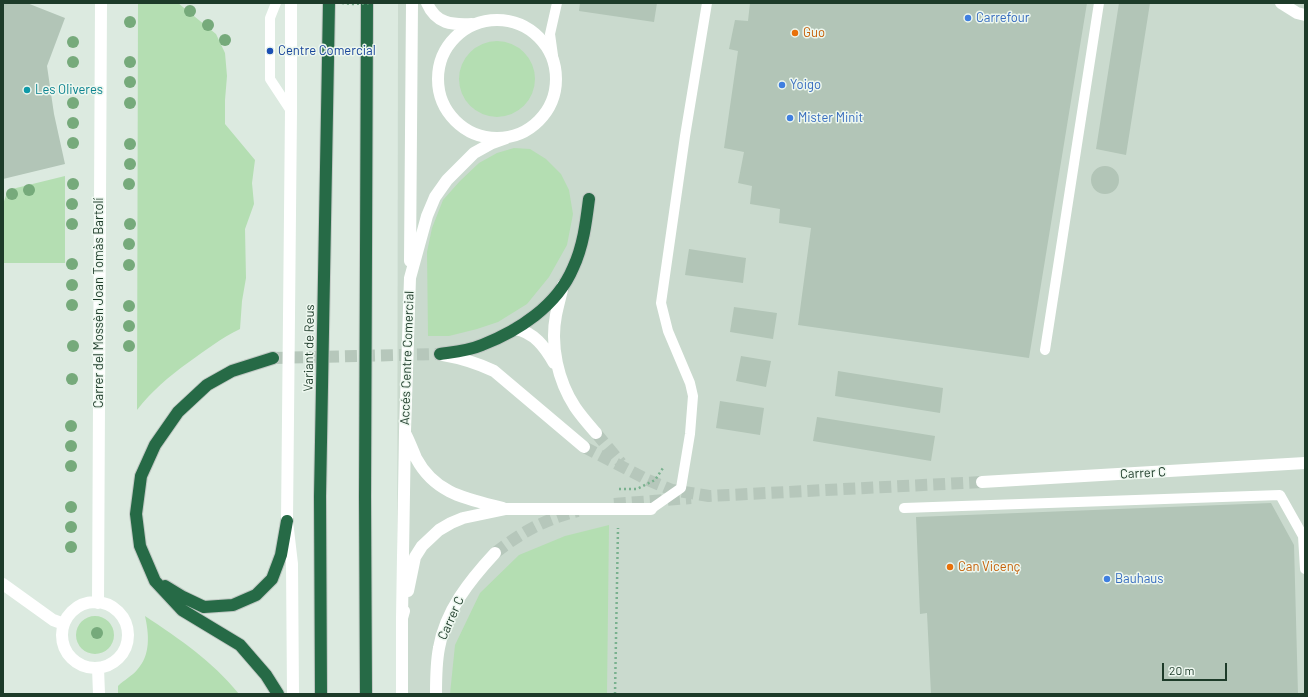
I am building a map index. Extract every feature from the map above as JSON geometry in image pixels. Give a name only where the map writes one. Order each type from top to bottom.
[{"type":"highway","name":"Variant de Reus","points":[[321,694],[320,496],[329,3]]},
{"type":"highway","points":[[366,694],[365,488],[368,3]]},
{"type":"highway","points":[[440,354],[481,346],[515,329],[532,318],[549,303],[574,268],[584,234],[589,199]]},
{"type":"highway","points":[[273,358],[232,371],[207,386],[178,412],[155,445],[141,476],[136,514],[140,546],[155,581],[182,610],[240,645],[266,675],[278,694]]},
{"type":"highway","points":[[155,581],[204,607],[233,605],[256,595],[272,578],[281,555],[288,521]]},
{"type":"street","name":"Carrer del Mossèn Joan Tomàs Bartolí","points":[[98,602],[101,3]]},
{"type":"street","points":[[290,3],[291,111],[288,521],[292,564],[293,694]]},
{"type":"street","points":[[410,278],[412,3]]},
{"type":"street","points":[[427,3],[430,11],[446,22],[456,25],[497,20],[515,23],[532,32],[546,46],[554,64],[556,80],[553,96],[547,112],[536,124],[522,133],[506,138],[487,138],[468,131],[453,119],[442,103],[438,84],[439,65],[447,47],[460,32],[478,23]]},
{"type":"street","points":[[1281,3],[1305,15]]},
{"type":"street","name":"Accés Centre Comercial","points":[[402,618],[405,431],[410,278],[427,216],[435,197],[446,180],[474,153],[492,143],[506,138]]},
{"type":"street","points":[[563,285],[556,316],[554,349],[559,371],[566,390],[575,407],[596,433]]},
{"type":"street","points":[[515,329],[524,330],[532,335],[549,354],[559,371]]},
{"type":"street","points":[[440,354],[461,358],[494,371],[584,447]]},
{"type":"street","points":[[405,431],[416,458],[426,473],[437,484],[459,496],[506,509]]},
{"type":"street","name":"Carrer C","points":[[982,482],[1305,463]]},
{"type":"street","points":[[402,694],[402,618],[415,557],[422,546],[439,530],[463,518],[506,509],[651,509]]},
{"type":"street","name":"Carrer C","points":[[436,694],[436,672],[439,646],[454,604],[479,570],[495,553]]},
{"type":"street","points":[[3,584],[53,620],[64,624]]},
{"type":"street","points":[[98,602],[109,606],[121,615],[128,629],[128,640],[125,650],[119,658],[110,665],[98,668],[88,667],[78,663],[69,655],[64,646],[62,635],[64,624],[70,614],[78,607],[88,603],[98,602]]},
{"type":"street","points":[[98,668],[99,694]]},
{"type":"lane","points":[[276,3],[270,18],[270,78],[291,111]]},
{"type":"lane","points":[[554,64],[550,34],[557,3]]},
{"type":"lane","points":[[651,509],[681,488],[693,416],[693,396],[690,383],[668,331],[661,303],[686,129],[707,3]]},
{"type":"lane","points":[[1045,350],[1099,3]]},
{"type":"lane","points":[[904,508],[1280,495],[1303,536],[1305,569]]},
{"type":"path","points":[[342,3],[371,3]]},
{"type":"path","points":[[619,489],[637,489],[655,480],[663,468]]},
{"type":"path","points":[[616,694],[618,528]]},
{"type":"shaded area","points":[[398,3],[1305,3],[1305,694],[397,694]]},
{"type":"green space","points":[[138,3],[178,3],[216,34],[225,53],[227,76],[225,124],[255,160],[252,183],[254,204],[245,229],[246,278],[242,301],[240,329],[214,344],[174,373],[155,390],[137,410]]},
{"type":"green space","points":[[497,41],[512,44],[524,52],[532,64],[535,79],[532,94],[524,106],[512,114],[497,117],[482,114],[470,106],[462,94],[459,79],[462,64],[470,52],[482,44]]},
{"type":"green space","points":[[514,148],[530,149],[546,159],[561,174],[569,190],[573,214],[567,245],[549,277],[527,304],[498,322],[477,329],[449,336],[428,336],[427,252],[432,228],[443,200],[479,163],[497,153]]},
{"type":"green space","points":[[65,176],[65,263],[3,263],[3,204],[8,190]]},
{"type":"green space","points":[[609,525],[607,694],[450,694],[455,645],[480,593],[519,555],[565,536]]},
{"type":"green space","points":[[95,616],[105,619],[111,625],[114,635],[111,645],[105,651],[95,654],[85,651],[79,645],[76,635],[79,625],[85,619]]},
{"type":"green space","points":[[145,616],[195,651],[218,671],[239,694],[118,694],[118,686],[135,672],[145,658],[148,637]]},
{"type":"building","name":"Les Oliveres","points":[[3,3],[27,3],[65,18],[47,66],[54,114],[65,164],[3,179]]},
{"type":"building","points":[[580,3],[657,3],[654,22],[579,11]]},
{"type":"building","name":"Carrefour","points":[[750,3],[1087,3],[1029,358],[798,325],[811,228],[779,223],[780,209],[750,204],[752,186],[738,183],[744,152],[724,148],[738,51],[729,49],[735,20],[748,21]]},
{"type":"building","points":[[1119,3],[1150,3],[1126,155],[1096,149]]},
{"type":"building","points":[[1105,166],[1115,170],[1119,180],[1115,190],[1105,194],[1095,190],[1091,180],[1095,170]]},
{"type":"building","points":[[689,249],[746,258],[743,283],[685,275]]},
{"type":"building","points":[[734,307],[777,313],[773,339],[730,332]]},
{"type":"building","points":[[741,356],[771,361],[766,387],[736,381]]},
{"type":"building","points":[[838,371],[943,388],[940,413],[835,396]]},
{"type":"building","points":[[720,401],[764,408],[760,435],[716,428]]},
{"type":"building","points":[[817,417],[935,436],[931,461],[813,441]]},
{"type":"building","name":"Bauhaus","points":[[1271,503],[1294,545],[1298,694],[931,694],[927,613],[920,614],[916,517]]},
{"type":"tunnel","points":[[273,358],[440,354]]},
{"type":"tunnel","points":[[596,433],[621,463]]},
{"type":"tunnel","points":[[584,447],[648,480],[672,490],[709,496],[982,482]]},
{"type":"tunnel","points":[[614,504],[691,498]]},
{"type":"tunnel","points":[[495,553],[534,527],[544,522],[578,511]]},
{"type":"place","name":"Carrefour","points":[[968,18]]},
{"type":"place","name":"Guo","points":[[795,33]]},
{"type":"place","name":"Centre Comercial","points":[[270,51]]},
{"type":"place","name":"Yoigo","points":[[782,85]]},
{"type":"place","name":"Les Oliveres","points":[[27,90]]},
{"type":"place","name":"Mister Minit","points":[[790,118]]},
{"type":"place","name":"Can Vicenç","points":[[950,567]]},
{"type":"place","name":"Bauhaus","points":[[1107,579]]}]
